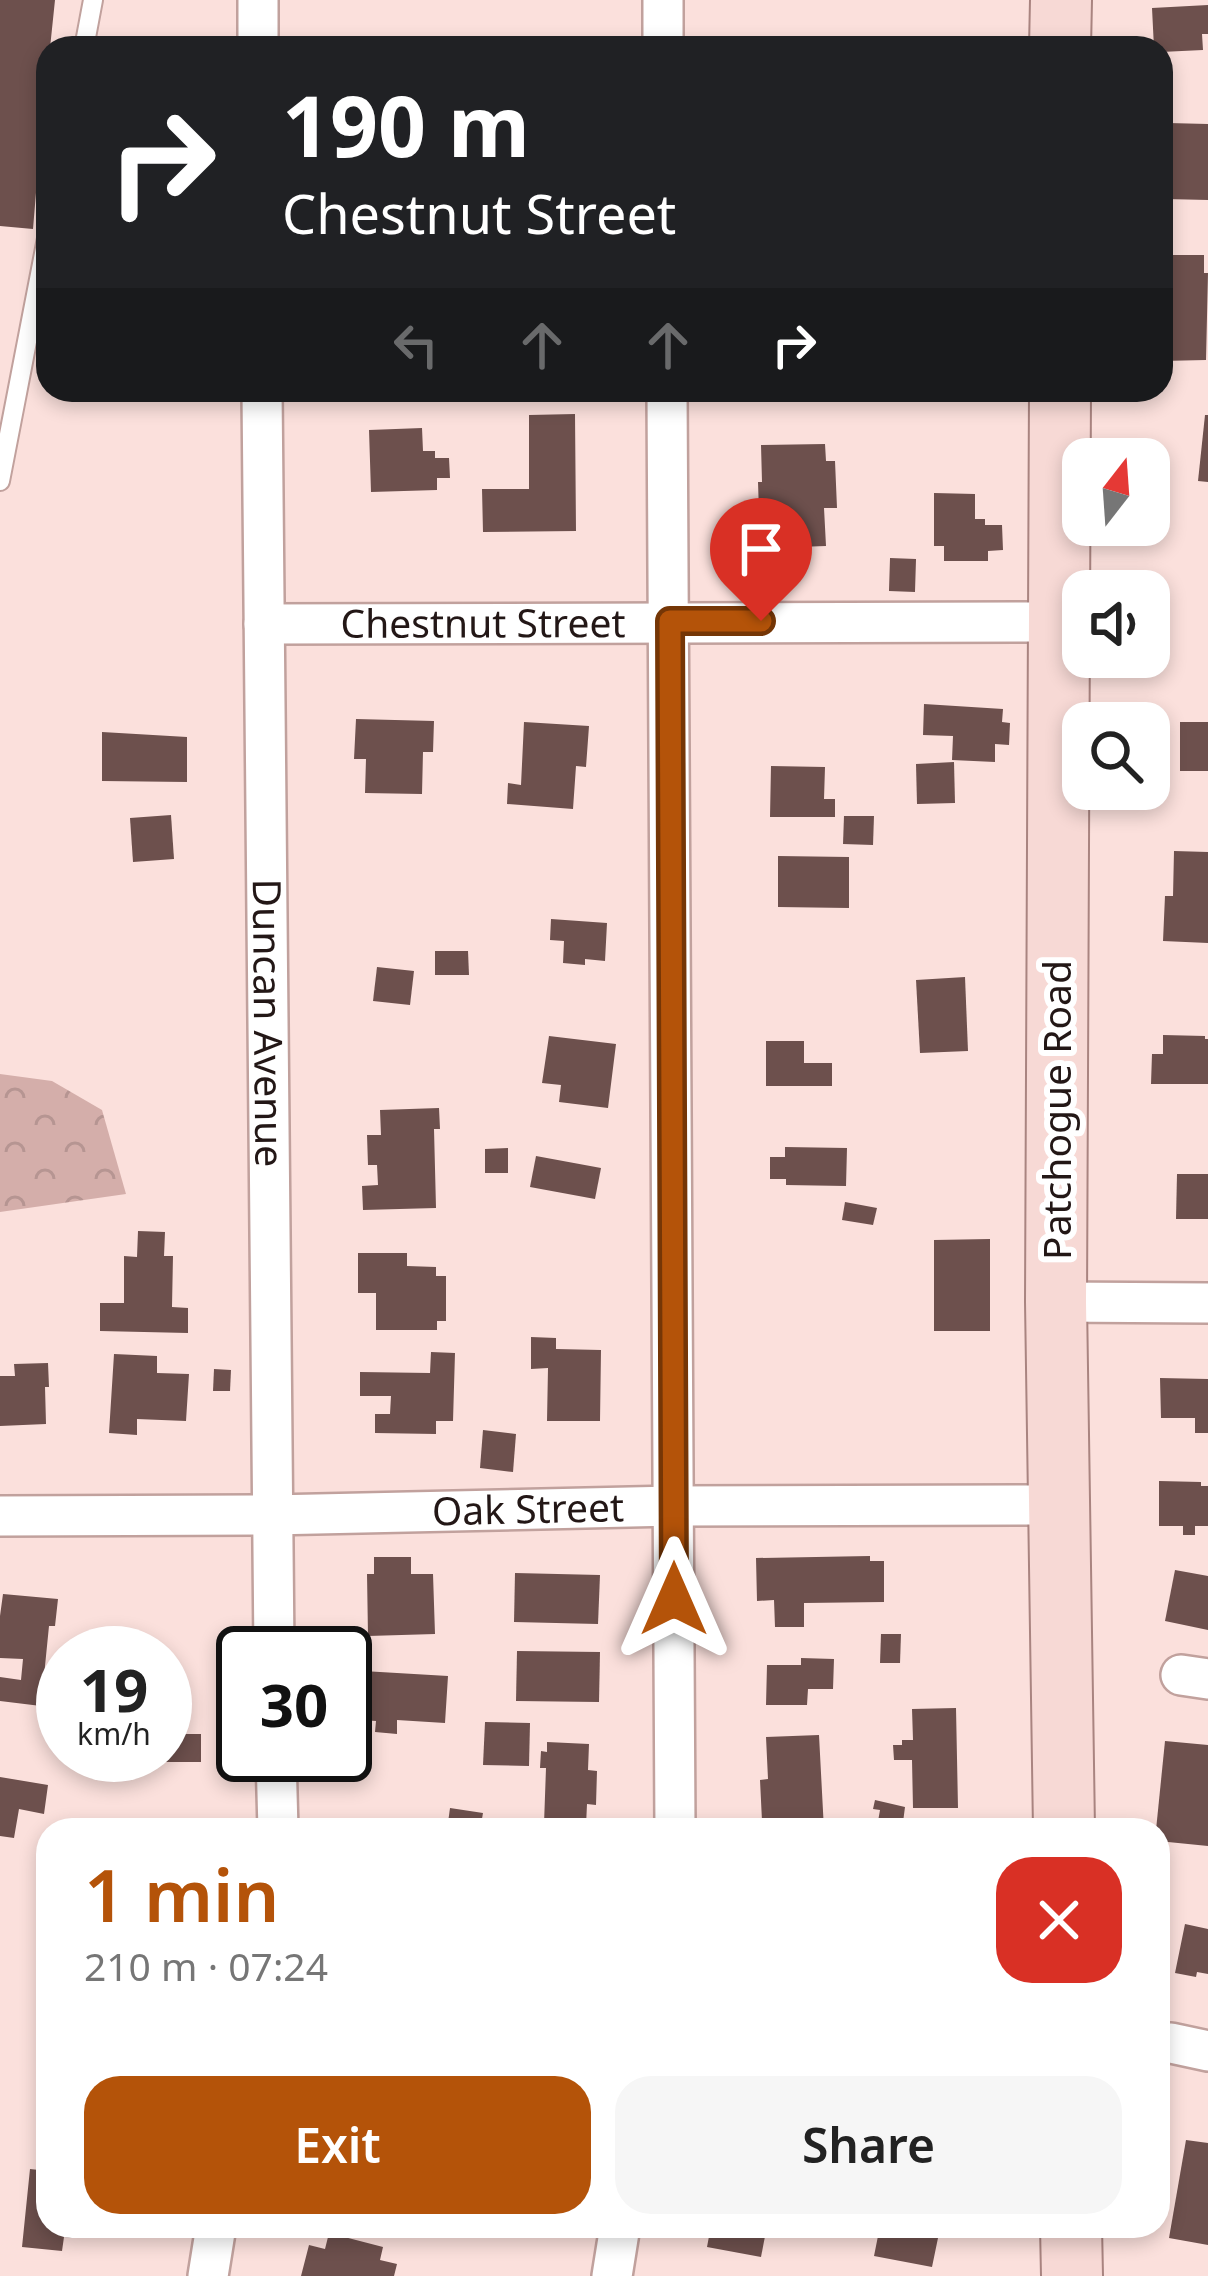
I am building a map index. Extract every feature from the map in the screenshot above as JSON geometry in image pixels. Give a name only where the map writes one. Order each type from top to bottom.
[{"type":"main road","points":[[1060,0],[1060,36]]},
{"type":"main road","name":"Patchogue Road","points":[[1060,402],[1056,1302],[1064,1818]]},
{"type":"main road","points":[[1071,2238],[1072,2276]]},
{"type":"street","points":[[258,0],[258,36]]},
{"type":"street","points":[[663,0],[663,36]]},
{"type":"street","name":"Duncan Avenue","points":[[262,402],[273,1626]]},
{"type":"street","points":[[667,402],[675,1818]]},
{"type":"street","name":"Chestnut Street","points":[[264,624],[1060,622]]},
{"type":"street","points":[[1056,1302],[1208,1303]]},
{"type":"street","name":"Oak Street","points":[[0,1516],[1058,1505]]},
{"type":"street","points":[[277,1782],[278,1818]]},
{"type":"street","points":[[208,2276],[214,2238]]},
{"type":"street","points":[[612,2276],[618,2238]]},
{"type":"lane","points":[[86,36],[93,0]]},
{"type":"lane","points":[[0,481],[36,295]]},
{"type":"green space","points":[[0,1074],[52,1081],[102,1110],[126,1194],[0,1212]]},
{"type":"building","points":[[0,0],[55,0],[51,36],[36,36],[33,229],[0,226]]},
{"type":"building","points":[[1208,5],[1203,50],[1173,51],[1173,36],[1153,36],[1152,8]]},
{"type":"building","points":[[1173,123],[1208,124],[1208,200],[1173,199]]},
{"type":"building","points":[[1173,255],[1204,255],[1204,273],[1208,273],[1206,360],[1173,361]]},
{"type":"building","points":[[575,414],[576,531],[483,532],[482,489],[529,489],[529,415]]},
{"type":"building","points":[[1208,415],[1208,482],[1198,481]]},
{"type":"building","points":[[422,428],[423,451],[435,451],[435,458],[449,458],[450,478],[437,478],[437,490],[371,492],[369,430]]},
{"type":"building","points":[[825,444],[826,461],[835,461],[837,508],[824,508],[826,546],[769,548],[768,512],[759,512],[761,445]]},
{"type":"building","points":[[934,493],[975,494],[975,519],[985,519],[985,525],[1002,525],[1003,550],[988,551],[988,561],[944,561],[944,546],[934,546]]},
{"type":"building","points":[[890,558],[916,559],[915,592],[889,591]]},
{"type":"building","points":[[924,704],[1003,709],[1002,722],[1010,723],[1009,745],[995,744],[995,762],[952,760],[953,736],[923,735]]},
{"type":"building","points":[[356,719],[434,721],[433,752],[423,752],[422,794],[365,793],[366,759],[354,759]]},
{"type":"building","points":[[524,722],[589,726],[586,767],[576,766],[573,809],[507,804],[508,783],[521,785]]},
{"type":"building","points":[[1180,722],[1208,722],[1208,771],[1180,771]]},
{"type":"building","points":[[102,732],[187,737],[187,782],[102,781]]},
{"type":"building","points":[[954,762],[955,803],[917,804],[916,764]]},
{"type":"building","points":[[771,766],[825,767],[824,799],[835,799],[835,817],[770,817]]},
{"type":"building","points":[[171,815],[174,859],[133,862],[130,818]]},
{"type":"building","points":[[844,816],[874,816],[873,845],[843,844]]},
{"type":"building","points":[[1174,851],[1208,852],[1208,943],[1163,941],[1165,896],[1173,896]]},
{"type":"building","points":[[778,856],[849,857],[849,908],[778,907]]},
{"type":"building","points":[[551,919],[607,923],[605,961],[563,963],[564,941],[550,940]]},
{"type":"building","points":[[435,951],[468,951],[469,975],[435,975]]},
{"type":"building","points":[[377,967],[414,971],[410,1005],[373,1001]]},
{"type":"building","points":[[965,977],[968,1051],[920,1053],[916,980]]},
{"type":"building","points":[[1163,1035],[1208,1039],[1208,1084],[1151,1084],[1152,1054],[1163,1054]]},
{"type":"building","points":[[549,1036],[616,1044],[608,1108],[559,1102],[561,1085],[542,1083]]},
{"type":"building","points":[[766,1041],[804,1041],[804,1063],[832,1063],[832,1086],[766,1086]]},
{"type":"building","points":[[439,1108],[440,1129],[434,1129],[436,1208],[363,1210],[362,1186],[378,1185],[377,1165],[368,1165],[367,1135],[381,1135],[380,1110]]},
{"type":"building","points":[[785,1147],[847,1148],[846,1186],[786,1185],[786,1179],[770,1179],[770,1157],[785,1157]]},
{"type":"building","points":[[508,1148],[508,1173],[485,1173],[485,1149]]},
{"type":"building","points":[[536,1156],[601,1168],[595,1199],[530,1187]]},
{"type":"building","points":[[1177,1174],[1208,1174],[1208,1219],[1176,1219]]},
{"type":"building","points":[[845,1202],[877,1208],[873,1225],[842,1220]]},
{"type":"building","points":[[138,1231],[165,1232],[164,1256],[173,1256],[172,1307],[188,1308],[188,1333],[100,1331],[100,1303],[124,1303],[124,1256],[137,1257]]},
{"type":"building","points":[[990,1239],[990,1331],[934,1331],[934,1240]]},
{"type":"building","points":[[358,1253],[407,1253],[407,1266],[436,1267],[436,1276],[446,1276],[446,1321],[437,1321],[437,1330],[376,1330],[376,1293],[358,1293]]},
{"type":"building","points":[[531,1337],[556,1338],[556,1349],[601,1350],[600,1421],[547,1421],[548,1368],[531,1369]]},
{"type":"building","points":[[431,1352],[455,1353],[453,1421],[436,1421],[436,1434],[375,1433],[375,1414],[390,1414],[391,1396],[360,1396],[360,1372],[430,1373]]},
{"type":"building","points":[[114,1354],[157,1356],[157,1373],[189,1374],[186,1421],[137,1419],[137,1435],[109,1433]]},
{"type":"building","points":[[48,1363],[46,1424],[0,1426],[0,1376],[15,1376],[14,1364]]},
{"type":"building","points":[[214,1369],[231,1370],[230,1391],[213,1391]]},
{"type":"building","points":[[1160,1378],[1208,1379],[1208,1433],[1195,1433],[1195,1418],[1161,1418]]},
{"type":"building","points":[[483,1430],[516,1434],[513,1472],[480,1468]]},
{"type":"building","points":[[1159,1481],[1208,1486],[1208,1526],[1195,1526],[1195,1535],[1183,1535],[1183,1526],[1159,1526]]},
{"type":"building","points":[[870,1556],[870,1561],[884,1561],[884,1602],[804,1603],[804,1627],[775,1627],[774,1600],[757,1601],[756,1558]]},
{"type":"building","points":[[374,1557],[411,1557],[411,1574],[433,1574],[435,1634],[372,1636],[367,1574],[374,1574]]},
{"type":"building","points":[[1175,1570],[1208,1576],[1208,1630],[1165,1621]]},
{"type":"building","points":[[515,1573],[600,1575],[598,1624],[514,1622]]},
{"type":"building","points":[[3,1594],[58,1599],[55,1626],[36,1626],[36,1705],[0,1701],[0,1677],[21,1680],[23,1659],[0,1658]]},
{"type":"building","points":[[881,1634],[901,1634],[900,1663],[880,1663]]},
{"type":"building","points":[[517,1651],[600,1652],[599,1702],[516,1701]]},
{"type":"building","points":[[801,1658],[834,1659],[833,1689],[808,1689],[807,1705],[766,1705],[767,1665],[801,1665]]},
{"type":"building","points":[[372,1672],[448,1676],[445,1723],[397,1720],[397,1734],[375,1732],[376,1721],[372,1721]]},
{"type":"building","points":[[956,1708],[958,1808],[913,1808],[912,1760],[894,1760],[893,1745],[913,1740],[912,1709]]},
{"type":"building","points":[[485,1722],[530,1723],[529,1766],[483,1765]]},
{"type":"building","points":[[192,1734],[201,1734],[201,1762],[192,1762]]},
{"type":"building","points":[[819,1735],[823,1818],[762,1818],[760,1780],[768,1779],[766,1737]]},
{"type":"building","points":[[1165,1741],[1208,1745],[1208,1846],[1170,1842],[1170,1818],[1157,1818]]},
{"type":"building","points":[[547,1742],[589,1744],[588,1770],[597,1771],[596,1805],[587,1804],[586,1818],[544,1818],[546,1768],[540,1768],[541,1751],[547,1752]]},
{"type":"building","points":[[0,1777],[48,1785],[44,1814],[19,1809],[14,1838],[0,1836]]},
{"type":"building","points":[[875,1800],[905,1807],[904,1818],[879,1818],[880,1810],[873,1809]]},
{"type":"building","points":[[450,1808],[483,1813],[482,1818],[449,1818]]},
{"type":"building","points":[[1185,1924],[1208,1929],[1208,1974],[1175,1973]]},
{"type":"building","points":[[1186,2140],[1208,2143],[1208,2245],[1169,2238]]},
{"type":"building","points":[[30,2169],[36,2170],[36,2238],[64,2238],[62,2251],[22,2247]]},
{"type":"building","points":[[328,2238],[383,2247],[380,2260],[397,2264],[394,2276],[301,2276],[309,2245],[325,2249]]},
{"type":"building","points":[[709,2238],[765,2238],[761,2257],[707,2247]]},
{"type":"building","points":[[878,2238],[938,2238],[932,2267],[874,2256]]},
{"type":"route","points":[[674,1599],[670,621],[761,621]]}]
